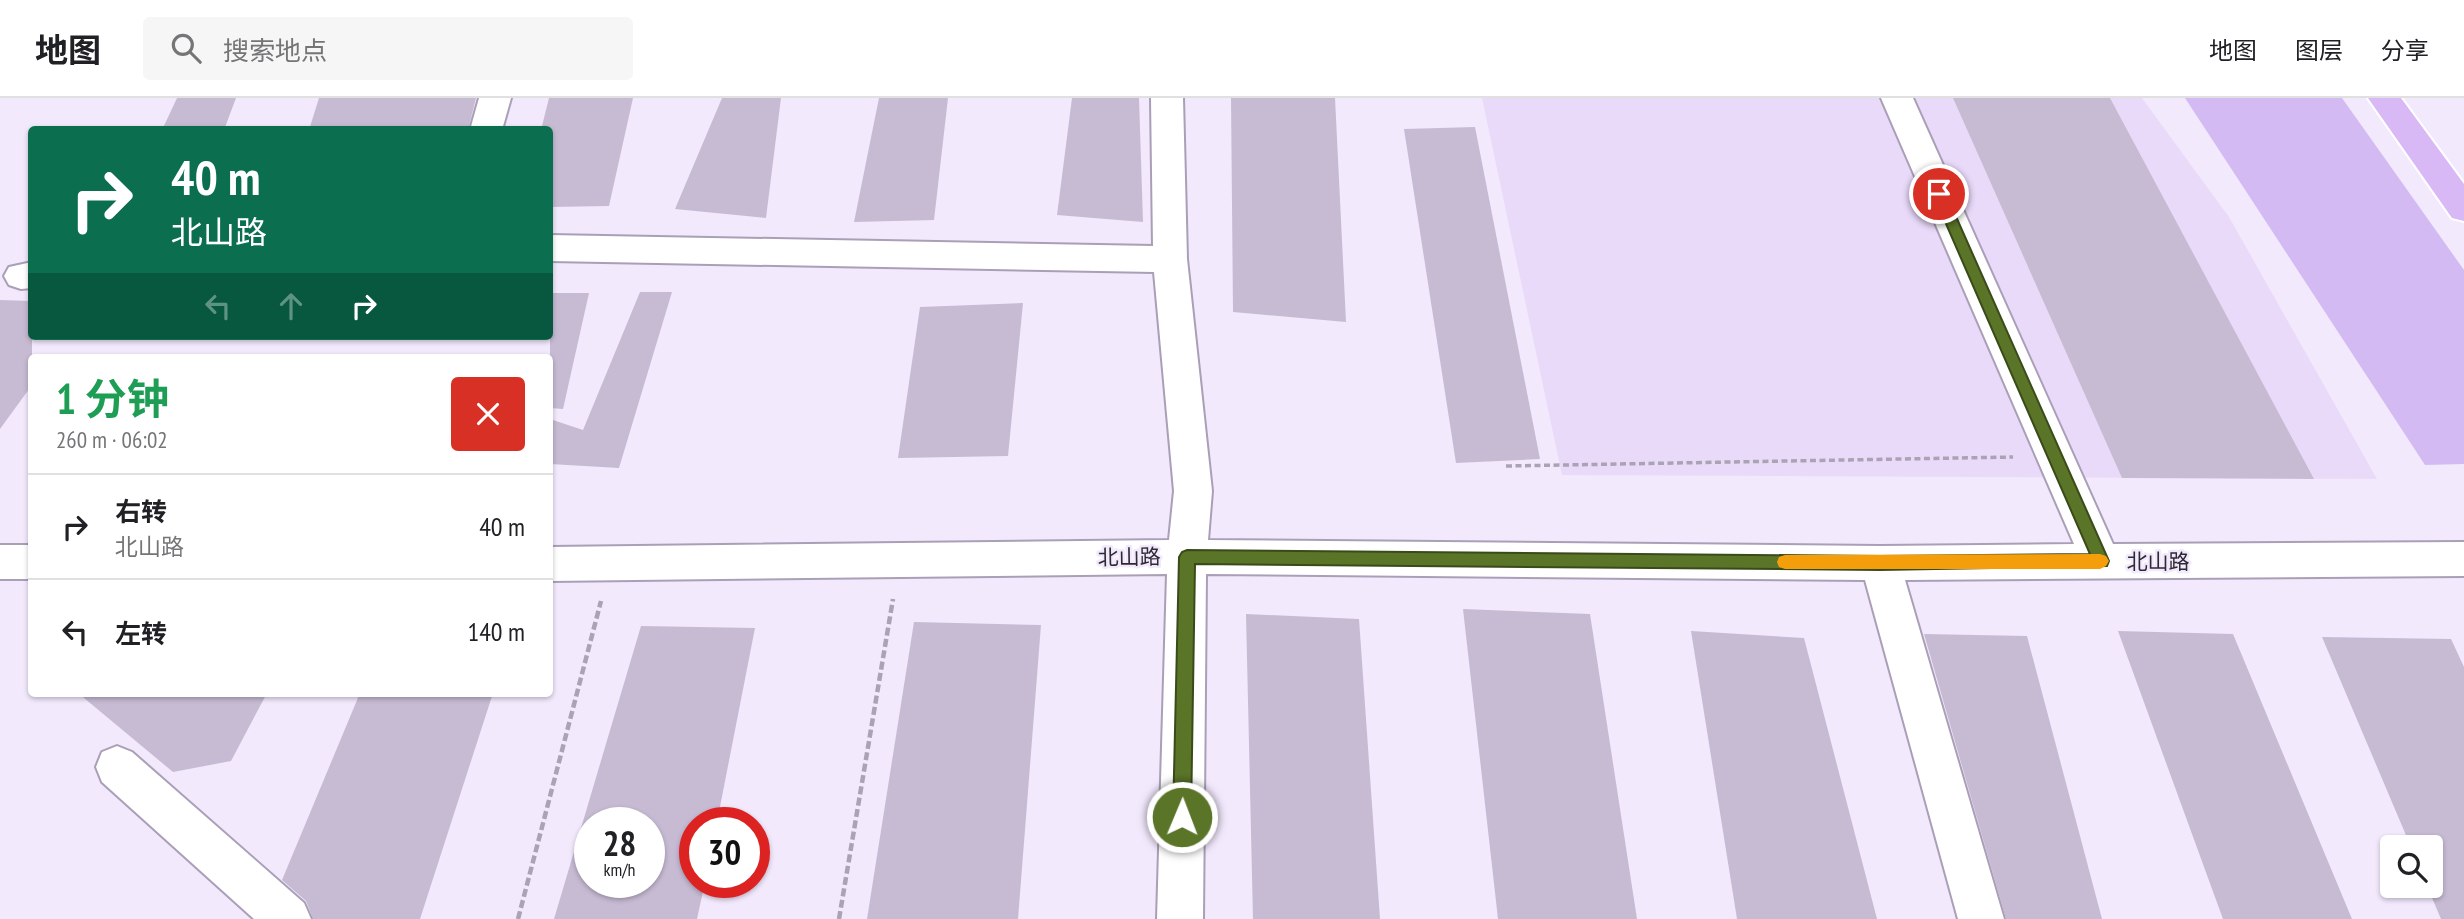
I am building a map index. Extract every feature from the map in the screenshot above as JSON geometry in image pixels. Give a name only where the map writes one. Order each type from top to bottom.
[{"type":"main road","points":[[2384,98],[2464,209]]},
{"type":"street","points":[[487,126],[495,98]]},
{"type":"street","points":[[1167,98],[1170,259],[1193,491],[1187,557],[1180,919]]},
{"type":"street","points":[[1897,98],[2101,561]]},
{"type":"street","points":[[553,248],[1170,259]]},
{"type":"street","name":"北山路","points":[[553,564],[1187,557],[1880,563],[2464,559]]},
{"type":"street","points":[[0,562],[28,562]]},
{"type":"street","points":[[1880,563],[1980,919]]},
{"type":"street","points":[[117,767],[288,919]]},
{"type":"path","points":[[1506,466],[2056,456]]},
{"type":"path","points":[[839,919],[899,560]]},
{"type":"path","points":[[518,919],[611,563]]},
{"type":"shaded area","points":[[1482,98],[2142,98],[2229,217],[2377,479],[1562,475]]},
{"type":"shaded area","points":[[2185,98],[2342,98],[2464,270],[2464,464],[2425,465]]},
{"type":"building","points":[[177,98],[236,98],[226,126],[164,126]]},
{"type":"building","points":[[319,98],[476,98],[469,126],[310,126]]},
{"type":"building","points":[[549,98],[633,98],[609,206],[553,207],[553,126],[542,126]]},
{"type":"building","points":[[722,98],[781,98],[766,218],[675,209]]},
{"type":"building","points":[[879,98],[948,98],[934,220],[854,222]]},
{"type":"building","points":[[1072,98],[1139,98],[1143,222],[1057,215]]},
{"type":"building","points":[[1231,98],[1335,98],[1346,322],[1233,312]]},
{"type":"building","points":[[1953,98],[2110,98],[2314,479],[2122,478]]},
{"type":"building","points":[[1475,127],[1540,459],[1456,463],[1404,129]]},
{"type":"building","points":[[640,292],[672,292],[619,468],[553,464],[553,420],[583,430]]},
{"type":"building","points":[[553,293],[589,293],[563,409],[553,408],[553,354],[550,354],[550,340],[553,340]]},
{"type":"building","points":[[0,300],[28,301],[28,340],[32,340],[32,354],[28,354],[28,390],[0,429]]},
{"type":"building","points":[[1023,303],[1008,456],[898,458],[920,307]]},
{"type":"building","points":[[1463,609],[1590,614],[1637,919],[1498,919]]},
{"type":"building","points":[[1246,614],[1359,619],[1380,919],[1253,919]]},
{"type":"building","points":[[914,622],[1041,625],[1018,919],[867,919]]},
{"type":"building","points":[[641,626],[755,628],[720,807],[679,807],[679,898],[702,898],[697,919],[554,919],[574,852],[574,898],[665,898],[665,807],[587,807]]},
{"type":"building","points":[[1691,631],[1804,638],[1877,919],[1737,919]]},
{"type":"building","points":[[2118,631],[2233,634],[2352,919],[2223,919]]},
{"type":"building","points":[[1924,634],[2027,636],[2102,919],[2006,919]]},
{"type":"building","points":[[2322,637],[2451,639],[2464,667],[2464,919],[2441,919],[2432,898],[2443,898],[2443,835],[2406,835]]},
{"type":"building","points":[[83,697],[265,697],[231,761],[173,772]]},
{"type":"building","points":[[358,697],[492,697],[420,919],[313,919],[306,901],[282,880]]},
{"type":"slow traffic","points":[[1785,562],[2100,561]]},
{"type":"route","points":[[1182,817],[1187,557],[1880,563],[2101,561],[1939,194]]}]
